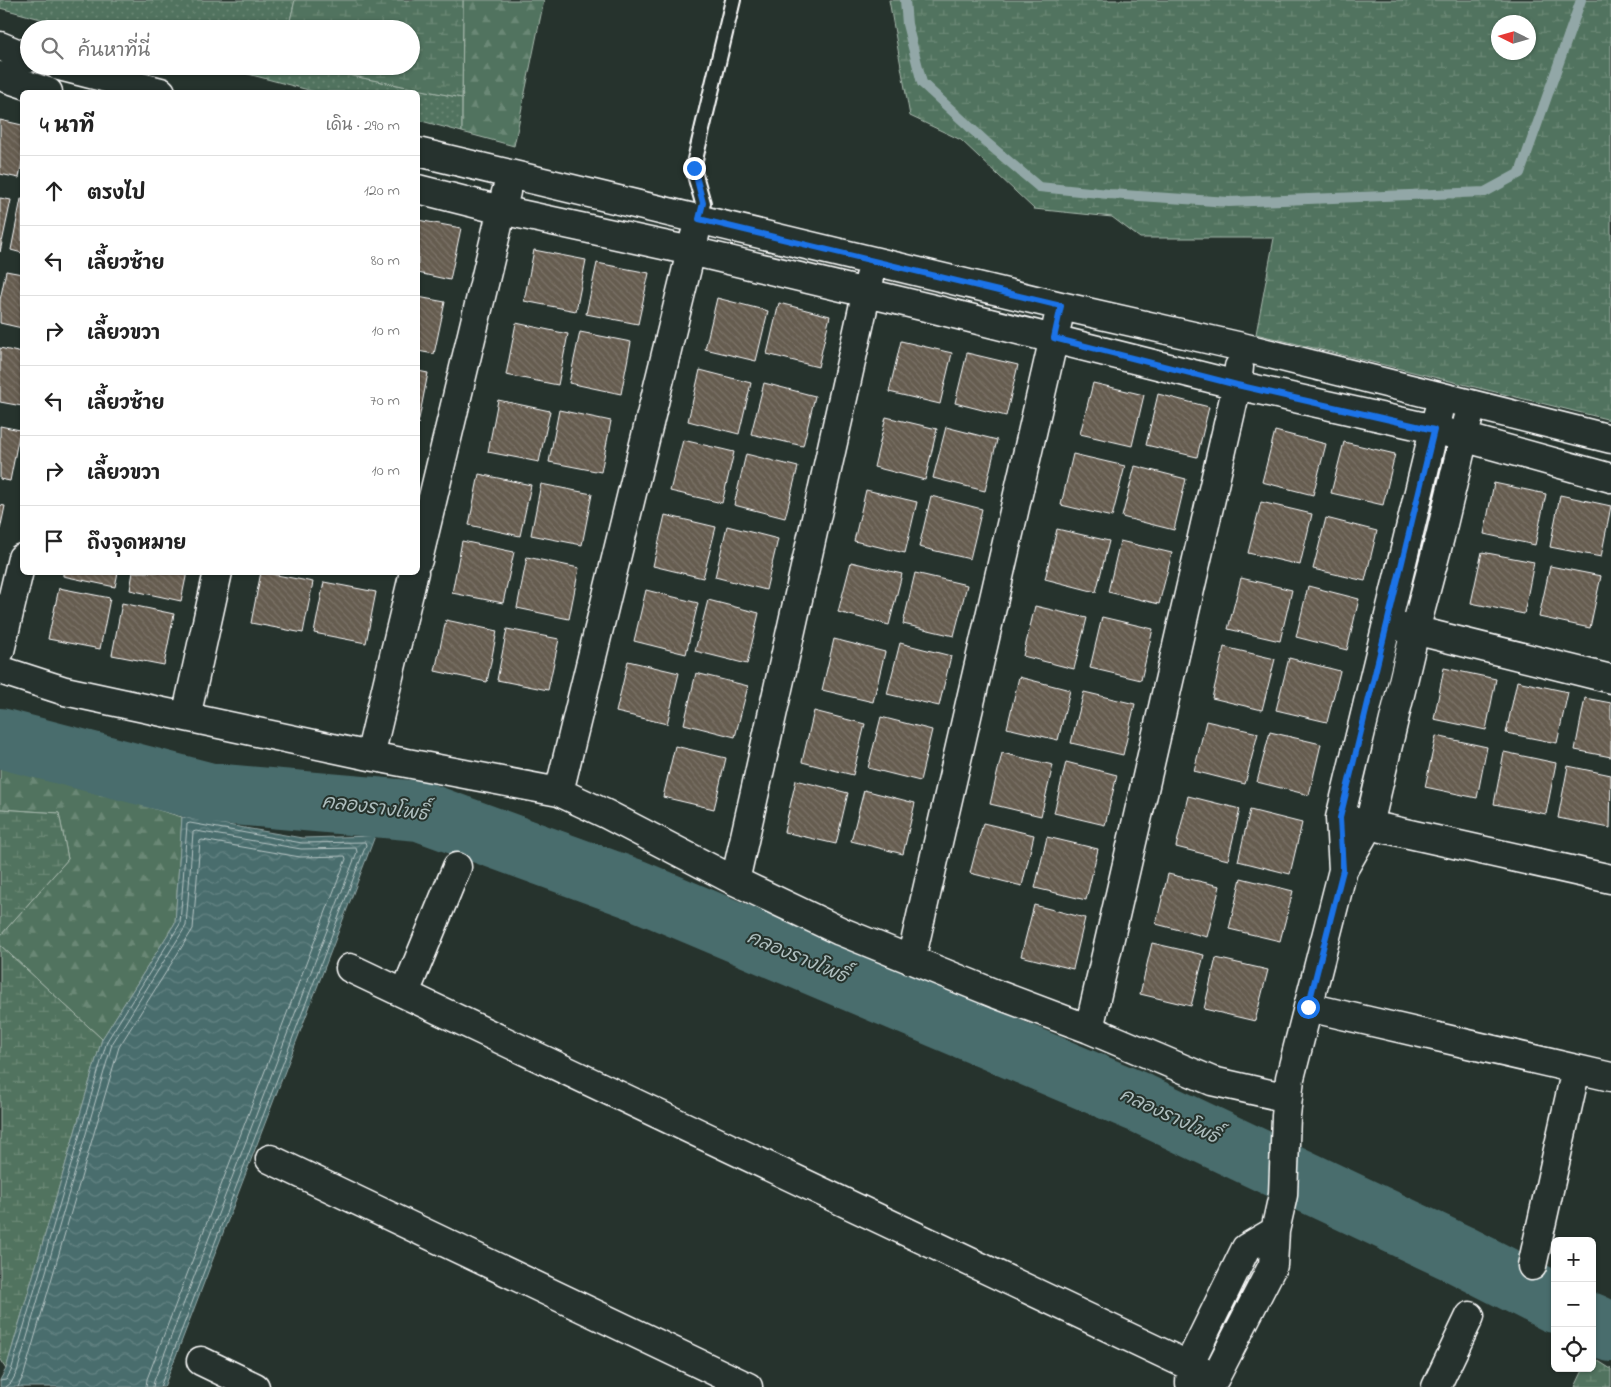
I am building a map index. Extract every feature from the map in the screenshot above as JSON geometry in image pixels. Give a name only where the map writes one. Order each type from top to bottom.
[{"type":"street","points":[[0,46],[20,54]]},
{"type":"street","points":[[90,75],[141,90]]},
{"type":"street","points":[[0,76],[42,90]]},
{"type":"street","points":[[420,152],[1061,306],[1242,347],[1611,439]]},
{"type":"street","points":[[420,552],[510,174]]},
{"type":"street","points":[[420,190],[502,210],[691,251],[1054,338],[1237,385],[1434,430],[1611,478]]},
{"type":"street","points":[[559,792],[699,219]]},
{"type":"street","points":[[735,880],[874,261]]},
{"type":"street","points":[[912,960],[1061,306]]},
{"type":"street","points":[[1089,1029],[1237,385],[1242,347]]},
{"type":"street","points":[[1343,870],[1340,818],[1441,397]]},
{"type":"street","points":[[1200,1379],[1195,1352],[1246,1248],[1275,1231],[1283,1195],[1290,1078],[1343,870],[1369,825],[1472,404]]},
{"type":"street","points":[[0,651],[20,566]]},
{"type":"street","points":[[186,717],[217,575]]},
{"type":"street","points":[[370,756],[413,575]]},
{"type":"street","points":[[1387,624],[1611,679]]},
{"type":"street","points":[[0,670],[65,691],[370,756],[559,792],[840,931],[1089,1029],[1212,1081],[1287,1107]]},
{"type":"street","points":[[1340,818],[1611,879]]},
{"type":"street","points":[[405,993],[457,867]]},
{"type":"street","points":[[350,968],[1200,1379]]},
{"type":"street","points":[[1308,1007],[1611,1077]]},
{"type":"street","points":[[1532,1266],[1576,1069]]},
{"type":"street","points":[[270,1159],[748,1387]]},
{"type":"street","points":[[1436,1387],[1470,1316]]},
{"type":"street","points":[[201,1361],[255,1387]]},
{"type":"lane","points":[[699,219],[703,203],[694,168],[733,0]]},
{"type":"green space","points":[[0,0],[295,0],[290,20],[45,20],[0,8]]},
{"type":"green space","points":[[295,0],[463,0],[462,98],[348,75],[420,75],[420,20],[290,20]]},
{"type":"green space","points":[[463,0],[544,0],[514,146],[462,132]]},
{"type":"green space","points":[[889,0],[1611,0],[1611,420],[1256,334],[1274,238],[1140,238],[1112,217],[1034,209],[961,140],[910,116]]},
{"type":"green space","points":[[252,75],[348,75],[462,98],[462,132],[420,121],[420,90],[308,90]]},
{"type":"green space","points":[[0,763],[182,817],[175,923],[102,1039],[0,945],[0,936],[68,859],[59,813],[0,809]]},
{"type":"green space","points":[[0,809],[59,813],[68,859],[0,936]]},
{"type":"green space","points":[[0,945],[102,1039],[6,1369],[0,1360]]},
{"type":"green space","points":[[1596,1360],[1611,1369],[1611,1387],[1575,1387],[1582,1372],[1596,1372]]},
{"type":"water","points":[[182,817],[302,838],[375,836],[164,1387],[0,1387],[0,1380],[6,1369],[102,1039],[175,923]]},
{"type":"building","points":[[0,120],[20,125],[20,172],[19,178],[0,174]]},
{"type":"building","points":[[0,198],[11,200],[0,252]]},
{"type":"building","points":[[20,204],[20,252],[11,250]]},
{"type":"building","points":[[420,220],[461,228],[450,280],[420,273]]},
{"type":"building","points":[[534,250],[586,260],[576,311],[524,301]]},
{"type":"building","points":[[597,263],[649,273],[638,324],[586,314]]},
{"type":"building","points":[[6,271],[20,274],[20,328],[0,323],[0,300]]},
{"type":"building","points":[[420,297],[445,302],[434,354],[420,351]]},
{"type":"building","points":[[717,298],[768,311],[756,361],[705,349]]},
{"type":"building","points":[[779,303],[830,316],[818,367],[767,354]]},
{"type":"building","points":[[516,323],[568,334],[558,385],[506,375]]},
{"type":"building","points":[[580,332],[631,342],[621,394],[569,383]]},
{"type":"building","points":[[901,341],[952,353],[940,404],[889,392]]},
{"type":"building","points":[[0,348],[20,353],[20,406],[0,402]]},
{"type":"building","points":[[967,353],[1018,365],[1006,416],[955,403]]},
{"type":"building","points":[[700,370],[751,383],[739,434],[688,421]]},
{"type":"building","points":[[420,371],[428,373],[420,414]]},
{"type":"building","points":[[764,383],[815,396],[803,446],[751,434]]},
{"type":"building","points":[[1093,383],[1144,395],[1132,446],[1080,434]]},
{"type":"building","points":[[1158,394],[1209,407],[1197,457],[1146,445]]},
{"type":"building","points":[[498,400],[550,411],[539,462],[488,452]]},
{"type":"building","points":[[559,410],[611,421],[601,472],[549,462]]},
{"type":"building","points":[[886,417],[937,429],[925,480],[874,467]]},
{"type":"building","points":[[0,426],[20,430],[10,481],[0,479]]},
{"type":"building","points":[[946,427],[997,440],[985,491],[933,478]]},
{"type":"building","points":[[1275,431],[1326,444],[1313,495],[1262,482]]},
{"type":"building","points":[[683,440],[734,452],[722,503],[670,491]]},
{"type":"building","points":[[1344,442],[1395,454],[1383,505],[1331,493]]},
{"type":"building","points":[[746,454],[798,467],[785,518],[734,505]]},
{"type":"building","points":[[1073,454],[1125,466],[1112,517],[1061,505]]},
{"type":"building","points":[[1135,466],[1186,479],[1174,530],[1122,517]]},
{"type":"building","points":[[479,474],[531,485],[520,536],[469,525]]},
{"type":"building","points":[[1494,483],[1546,494],[1535,545],[1484,534]]},
{"type":"building","points":[[541,484],[592,494],[582,545],[531,535]]},
{"type":"building","points":[[866,490],[917,502],[905,553],[854,541]]},
{"type":"building","points":[[1560,495],[1611,506],[1601,557],[1550,547]]},
{"type":"building","points":[[931,496],[982,509],[970,559],[919,547]]},
{"type":"building","points":[[1261,502],[1312,514],[1300,565],[1248,553]]},
{"type":"building","points":[[0,505],[5,506],[0,530]]},
{"type":"building","points":[[665,515],[716,527],[703,578],[653,566]]},
{"type":"building","points":[[1326,518],[1377,531],[1365,581],[1313,569]]},
{"type":"building","points":[[727,526],[778,539],[766,590],[715,577]]},
{"type":"building","points":[[1057,529],[1109,541],[1096,592],[1045,579]]},
{"type":"building","points":[[462,541],[514,552],[503,603],[452,593]]},
{"type":"building","points":[[1120,541],[1172,553],[1159,604],[1108,592]]},
{"type":"building","points":[[1482,552],[1534,562],[1524,614],[1471,603]]},
{"type":"building","points":[[527,557],[579,568],[569,619],[517,608]]},
{"type":"building","points":[[851,562],[902,574],[889,625],[838,612]]},
{"type":"building","points":[[1550,566],[1601,576],[1590,628],[1539,617]]},
{"type":"building","points":[[915,573],[967,585],[954,636],[903,624]]},
{"type":"building","points":[[63,575],[117,575],[115,587]]},
{"type":"building","points":[[132,575],[186,575],[181,601],[130,590]]},
{"type":"building","points":[[260,575],[277,575],[313,582],[303,633],[251,623]]},
{"type":"building","points":[[1241,578],[1292,590],[1280,641],[1228,629]]},
{"type":"building","points":[[324,582],[376,592],[366,643],[314,633]]},
{"type":"building","points":[[1308,586],[1359,599],[1347,650],[1296,637]]},
{"type":"building","points":[[59,588],[110,598],[100,649],[48,639]]},
{"type":"building","points":[[646,590],[698,603],[686,654],[634,641]]},
{"type":"building","points":[[708,600],[759,613],[747,664],[695,651]]},
{"type":"building","points":[[122,603],[174,614],[164,665],[112,655]]},
{"type":"building","points":[[1035,606],[1087,618],[1074,669],[1023,656]]},
{"type":"building","points":[[1102,617],[1153,629],[1141,680],[1090,668]]},
{"type":"building","points":[[446,620],[497,631],[487,682],[435,671]]},
{"type":"building","points":[[507,629],[559,639],[548,690],[497,680]]},
{"type":"building","points":[[834,639],[885,652],[873,702],[822,690]]},
{"type":"building","points":[[900,643],[951,656],[939,706],[887,694]]},
{"type":"building","points":[[1224,647],[1275,659],[1262,710],[1212,698]]},
{"type":"building","points":[[1289,658],[1340,671],[1327,722],[1276,710]]},
{"type":"building","points":[[628,661],[679,673],[667,724],[616,712]]},
{"type":"building","points":[[1444,668],[1496,679],[1486,730],[1434,719]]},
{"type":"building","points":[[696,673],[748,686],[735,737],[684,724]]},
{"type":"building","points":[[1019,677],[1070,690],[1058,740],[1007,728]]},
{"type":"building","points":[[1517,681],[1568,692],[1557,743],[1506,733]]},
{"type":"building","points":[[1084,692],[1135,704],[1123,755],[1071,743]]},
{"type":"building","points":[[1585,698],[1611,703],[1611,757],[1575,750]]},
{"type":"building","points":[[814,711],[865,724],[853,775],[802,762]]},
{"type":"building","points":[[881,717],[932,730],[920,781],[868,768]]},
{"type":"building","points":[[1206,721],[1258,733],[1245,784],[1194,771]]},
{"type":"building","points":[[1270,732],[1321,744],[1309,795],[1257,782]]},
{"type":"building","points":[[1436,736],[1487,747],[1477,798],[1425,787]]},
{"type":"building","points":[[675,746],[726,758],[714,809],[663,797]]},
{"type":"building","points":[[1504,752],[1556,763],[1546,814],[1494,804]]},
{"type":"building","points":[[1002,753],[1053,765],[1041,816],[990,804]]},
{"type":"building","points":[[1066,762],[1117,775],[1105,825],[1054,813]]},
{"type":"building","points":[[1568,766],[1611,775],[1610,828],[1558,818]]},
{"type":"building","points":[[796,780],[848,793],[836,844],[784,832]]},
{"type":"building","points":[[864,790],[915,803],[903,854],[851,841]]},
{"type":"building","points":[[1188,796],[1240,809],[1228,860],[1176,847]]},
{"type":"building","points":[[1250,810],[1302,823],[1290,874],[1238,861]]},
{"type":"building","points":[[983,823],[1034,835],[1022,886],[970,873]]},
{"type":"building","points":[[1047,837],[1098,849],[1086,900],[1035,888]]},
{"type":"building","points":[[1168,874],[1220,886],[1207,937],[1156,924]]},
{"type":"building","points":[[1241,878],[1293,891],[1280,941],[1229,929]]},
{"type":"building","points":[[1034,905],[1085,918],[1073,969],[1021,956]]},
{"type":"building","points":[[1152,943],[1204,955],[1191,1006],[1140,994]]},
{"type":"building","points":[[1216,958],[1268,970],[1255,1021],[1204,1009]]},
{"type":"waterway","points":[[905,0],[907,24],[922,83],[986,142],[1039,187],[1229,202],[1485,192],[1520,173],[1581,0]]},
{"type":"waterway","name":"คลองรางโพธิ์","points":[[0,738],[211,793],[420,811],[634,889],[1140,1103],[1459,1254],[1551,1301]]},
{"type":"waterway","name":"คลองรางโพธิ์","points":[[1596,1325],[1611,1332]]},
{"type":"route","points":[[694,168],[703,203],[699,219],[1061,306],[1054,338],[1237,385],[1434,430],[1340,818],[1343,870],[1308,1007]]}]
